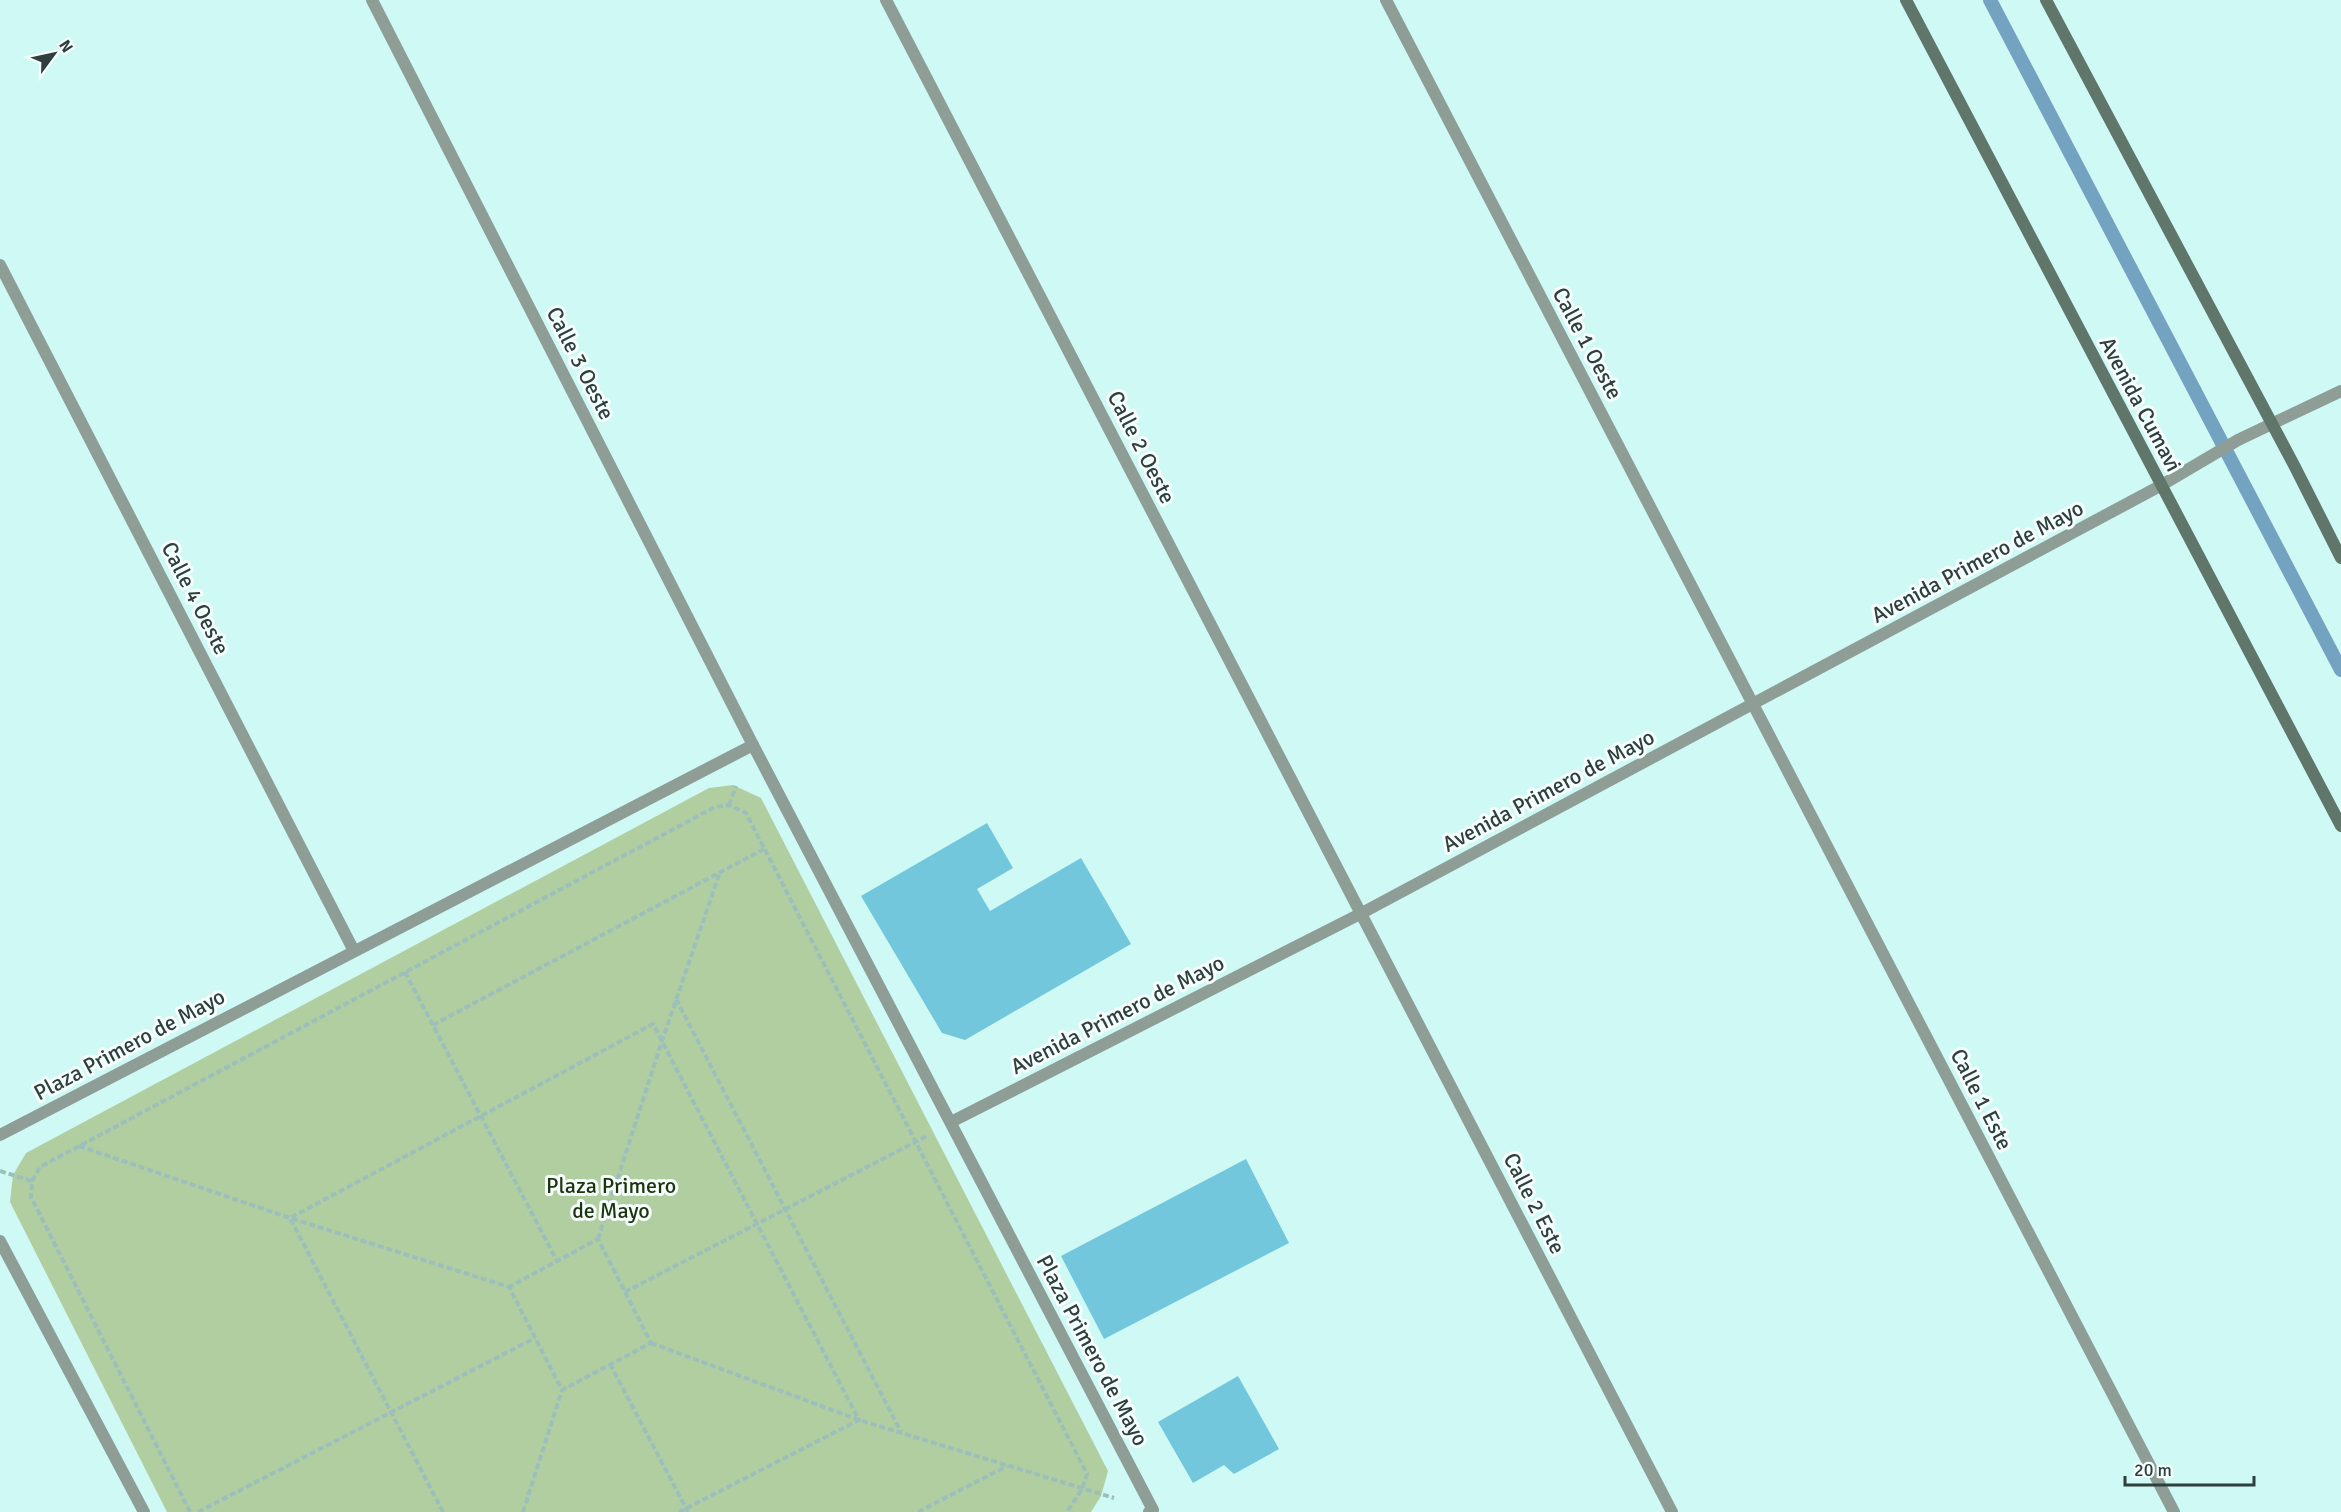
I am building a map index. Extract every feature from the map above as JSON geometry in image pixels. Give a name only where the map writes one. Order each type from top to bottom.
[{"type":"main road","name":"Avenida Cumavi","points":[[1906,0],[2341,826]]},
{"type":"main road","points":[[2046,0],[2295,467],[2341,558]]},
{"type":"street","name":"Calle 3 Oeste","points":[[372,0],[753,745]]},
{"type":"street","name":"Calle 2 Oeste","points":[[886,0],[1360,914]]},
{"type":"street","name":"Calle 1 Oeste","points":[[1386,0],[1754,704]]},
{"type":"street","name":"Calle 4 Oeste","points":[[0,265],[354,951]]},
{"type":"street","name":"Avenida Primero de Mayo","points":[[951,1122],[1360,914],[2160,486],[2238,440],[2341,391]]},
{"type":"street","name":"Calle 1 Este","points":[[1754,704],[2174,1512]]},
{"type":"street","name":"Plaza Primero de Mayo","points":[[0,1135],[753,745],[1152,1511]]},
{"type":"street","name":"Calle 2 Este","points":[[1360,914],[1672,1512]]},
{"type":"street","points":[[0,1241],[144,1512]]},
{"type":"path","points":[[190,1512],[31,1197],[32,1181],[40,1167],[715,807],[729,805],[746,813],[1086,1474],[1082,1489],[1067,1512]]},
{"type":"path","points":[[433,1025],[764,849]]},
{"type":"path","points":[[509,1287],[598,1239],[720,872]]},
{"type":"path","points":[[405,972],[557,1261]]},
{"type":"path","points":[[676,999],[902,1433]]},
{"type":"path","points":[[290,1218],[653,1024],[859,1420]]},
{"type":"path","points":[[625,1292],[916,1143],[951,1122]]},
{"type":"path","points":[[79,1146],[290,1218],[509,1287],[562,1390]]},
{"type":"path","points":[[0,1171],[32,1181]]},
{"type":"path","points":[[290,1218],[443,1512]]},
{"type":"path","points":[[598,1239],[651,1343],[859,1420],[1082,1489]]},
{"type":"path","points":[[198,1512],[536,1338]]},
{"type":"path","points":[[523,1512],[562,1390],[651,1343]]},
{"type":"path","points":[[610,1364],[687,1510]]},
{"type":"path","points":[[679,1512],[687,1510],[859,1420]]},
{"type":"path","points":[[918,1512],[1008,1466]]},
{"type":"green space","name":"Plaza Primero de Mayo","points":[[733,785],[761,798],[1108,1471],[1101,1496],[1091,1512],[167,1512],[10,1202],[13,1175],[26,1153],[709,788]]},
{"type":"building","points":[[987,823],[1013,868],[977,889],[990,911],[1081,858],[1131,944],[965,1040],[942,1033],[861,896]]},
{"type":"building","points":[[1246,1159],[1289,1243],[1104,1339],[1061,1256]]},
{"type":"building","points":[[1238,1376],[1279,1449],[1234,1474],[1224,1465],[1193,1483],[1158,1422]]},
{"type":"waterway","points":[[1990,0],[2341,670]]}]
